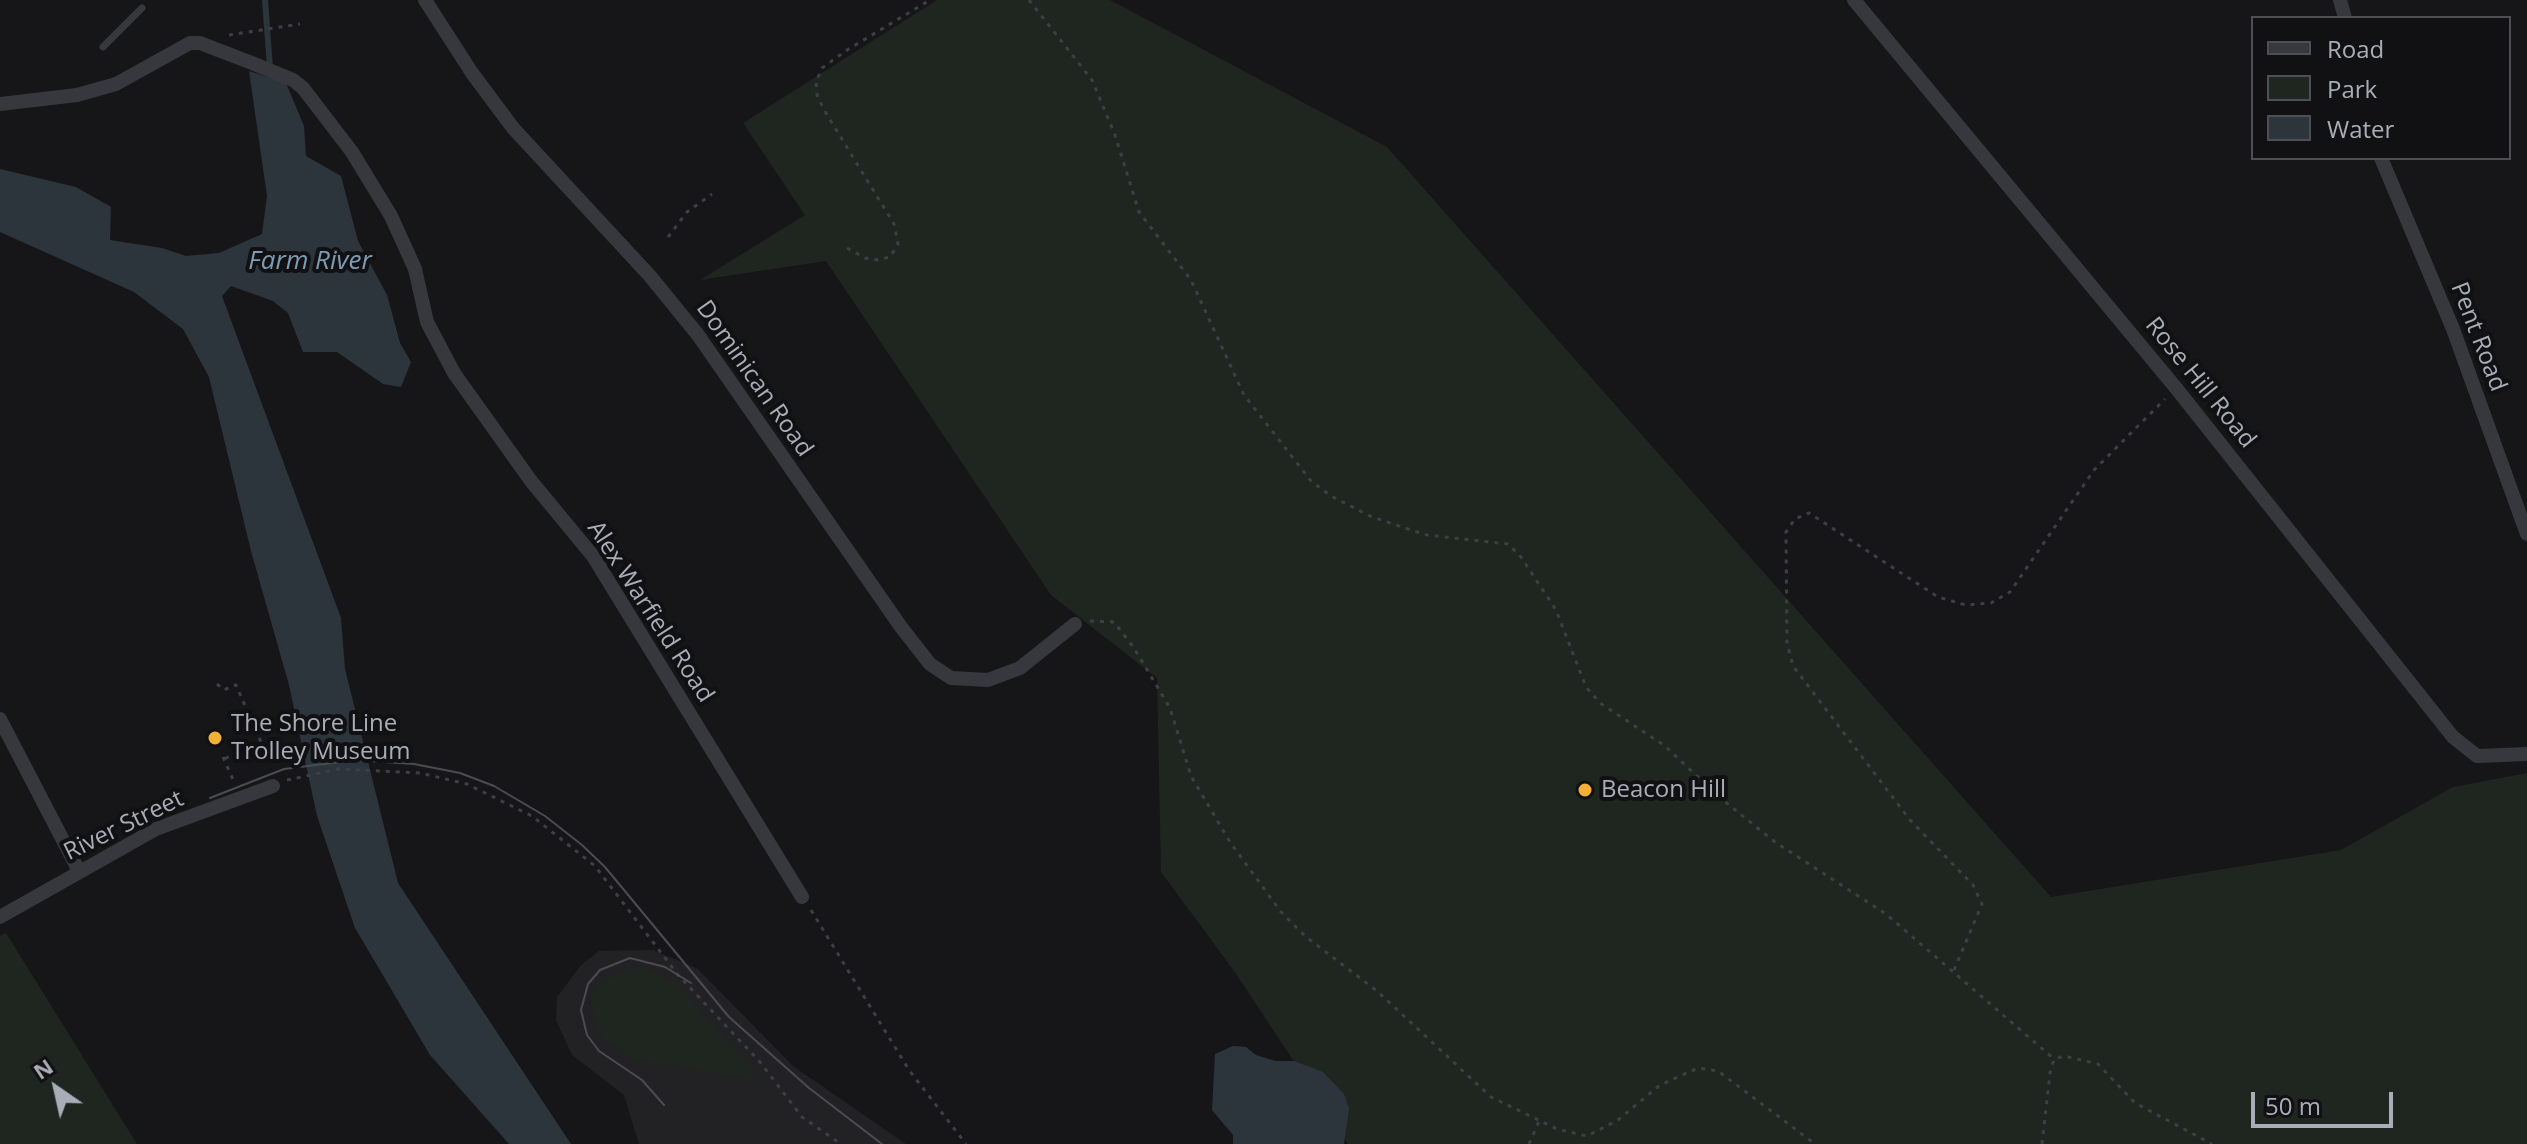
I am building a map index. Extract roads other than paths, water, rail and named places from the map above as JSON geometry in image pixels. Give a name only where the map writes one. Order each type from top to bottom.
[{"type":"street","name":"Dominican Road","points":[[425,0],[472,73],[513,128],[650,276],[698,335],[930,664],[951,678],[988,680],[1020,668],[1057,642],[1075,624]]},
{"type":"street","name":"Rose Hill Road","points":[[1854,0],[2176,388],[2466,750],[2477,756],[2527,754]]},
{"type":"street","name":"Alex Warfield Road","points":[[0,104],[77,95],[116,84],[190,43],[200,43],[293,80],[314,99],[352,152],[391,216],[415,269],[427,322],[454,373],[521,469],[593,556],[802,897]]},
{"type":"street","name":"Pent Road","points":[[2382,160],[2453,329],[2527,534]]},
{"type":"street","points":[[0,719],[79,871]]},
{"type":"street","name":"River Street","points":[[0,917],[180,818],[273,786]]},
{"type":"lane","points":[[103,47],[142,8]]},
{"type":"water","name":"Farm River","points":[[249,71],[286,83],[304,126],[306,156],[341,176],[358,241],[387,295],[400,343],[411,362],[401,387],[383,384],[337,352],[303,352],[288,313],[273,301],[231,286],[222,296],[341,618],[345,669],[398,883],[571,1144],[509,1144],[430,1055],[355,928],[317,816],[289,685],[251,551],[209,377],[183,329],[134,292],[0,232],[0,169],[76,187],[111,207],[110,240],[162,248],[186,256],[219,253],[262,234],[267,196]]},
{"type":"water","points":[[1233,1046],[1246,1047],[1256,1055],[1275,1061],[1294,1061],[1323,1072],[1344,1094],[1349,1109],[1344,1144],[1233,1144],[1233,1135],[1212,1110],[1215,1054]]},
{"type":"waterway","name":"Farm River","points":[[265,0],[270,68]]},
{"type":"tram line","points":[[210,798],[284,769],[356,760],[414,764],[460,773],[494,786],[545,816],[582,845],[605,867],[729,1017],[809,1088],[882,1144]]},
{"type":"tram line","points":[[664,1105],[642,1080],[599,1051],[587,1035],[581,1010],[588,984],[600,970],[630,958],[665,967],[691,983]]},
{"type":"place","name":"The Shore Line Trolley Museum","points":[[215,738]]},
{"type":"place","name":"Beacon Hill","points":[[1585,790]]}]
